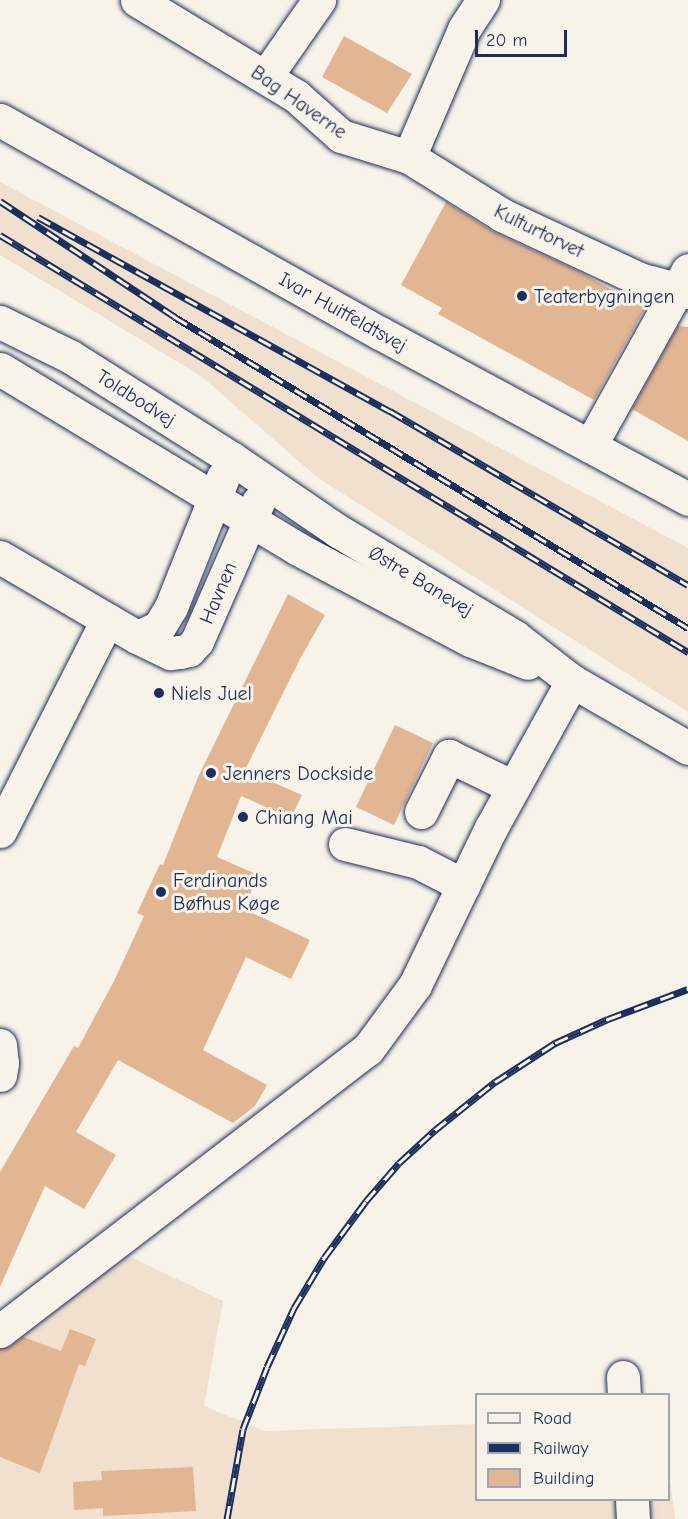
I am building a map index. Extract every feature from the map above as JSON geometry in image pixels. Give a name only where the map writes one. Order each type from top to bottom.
[{"type":"street","name":"Bag Haverne","points":[[137,0],[266,76],[296,96],[341,136],[408,157]]},
{"type":"street","points":[[266,76],[319,0]]},
{"type":"street","points":[[408,157],[464,29],[483,0]]},
{"type":"street","name":"Ivar Huitfeldtsvej","points":[[0,120],[381,333],[688,499]]},
{"type":"street","name":"Kulturtorvet","points":[[408,157],[502,215],[639,279],[685,284]]},
{"type":"street","points":[[590,446],[685,284]]},
{"type":"street","name":"Toldbodvej","points":[[0,322],[71,357],[231,458],[267,484]]},
{"type":"street","points":[[0,369],[215,496],[250,520]]},
{"type":"street","name":"Havnen","points":[[137,637],[159,627],[171,607],[231,458]]},
{"type":"street","name":"Havnen","points":[[0,557],[137,637],[170,653],[189,650],[204,627],[267,484]]},
{"type":"street","name":"Østre Banevej","points":[[267,484],[338,531],[515,637],[572,681],[688,748]]},
{"type":"street","name":"Østre Banevej","points":[[250,520],[298,549],[470,640],[572,681]]},
{"type":"street","points":[[0,831],[107,620]]},
{"type":"street","points":[[0,1331],[368,1049],[415,985],[513,788],[572,681]]},
{"type":"street","points":[[421,812],[449,756],[513,788]]},
{"type":"street","points":[[345,844],[418,862],[463,885]]},
{"type":"street","points":[[0,1045],[2,1063],[0,1075]]},
{"type":"street","points":[[632,1501],[633,1519]]},
{"type":"shaded area","points":[[0,182],[688,548],[688,712],[318,478],[201,376],[0,255]]},
{"type":"shaded area","points":[[95,1240],[223,1301],[204,1406],[265,1431],[475,1424],[475,1501],[670,1501],[670,1480],[675,1519],[0,1519],[0,1315]]},
{"type":"building","points":[[344,36],[412,74],[387,113],[322,77]]},
{"type":"building","name":"Teaterbygningen","points":[[446,202],[494,232],[578,271],[645,308],[594,400],[438,314],[442,308],[401,285]]},
{"type":"building","points":[[678,326],[688,327],[688,441],[632,409]]},
{"type":"building","points":[[288,594],[325,615],[300,659],[245,770],[302,795],[291,818],[241,796],[217,857],[258,875],[244,909],[310,940],[291,979],[246,957],[203,1050],[267,1085],[255,1106],[233,1123],[118,1060],[76,1132],[116,1155],[84,1209],[45,1186],[0,1287],[0,1172],[74,1046],[78,1048],[114,981],[144,916],[137,913],[160,864],[163,865],[198,777]]},
{"type":"building","points":[[395,725],[433,743],[394,825],[356,807]]},
{"type":"building","points":[[70,1329],[96,1339],[85,1366],[79,1364],[40,1473],[0,1457],[0,1349],[11,1346],[23,1337],[61,1351]]},
{"type":"building","points":[[193,1467],[196,1511],[103,1516],[103,1508],[74,1510],[73,1482],[102,1480],[101,1471]]},
{"type":"railway","points":[[0,201],[175,317],[688,628]]},
{"type":"railway","points":[[38,217],[390,411],[688,585]]},
{"type":"railway","points":[[0,235],[688,652]]},
{"type":"railway","points":[[227,1519],[243,1429],[267,1367],[294,1308],[324,1258],[366,1201],[399,1163],[435,1130],[495,1082],[555,1043],[608,1019],[688,989]]},
{"type":"place","name":"Teaterbygningen","points":[[522,296]]},
{"type":"place","name":"Niels Juel","points":[[159,693]]},
{"type":"place","name":"Jenners Dockside","points":[[211,773]]},
{"type":"place","name":"Chiang Mai","points":[[243,817]]},
{"type":"place","name":"Ferdinands Bøfhus Køge","points":[[161,892]]}]
